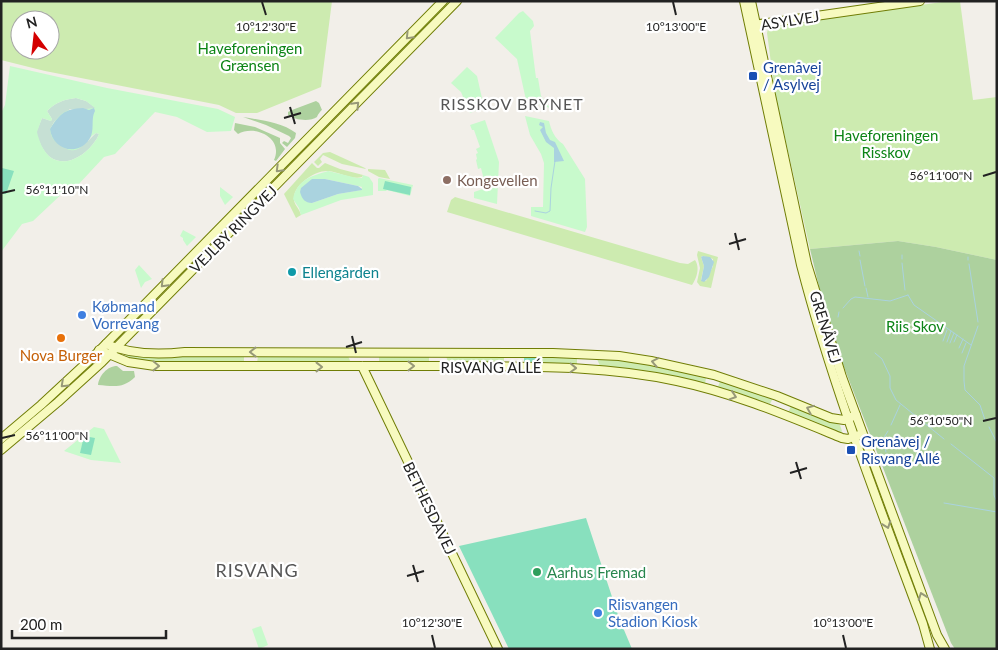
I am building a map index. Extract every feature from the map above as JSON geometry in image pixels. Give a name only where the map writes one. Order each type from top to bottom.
[{"type":"street","name":"VEJLBY RINGVEJ","points":[[1,439],[42,405],[106,344],[443,1]]},
{"type":"street","name":"VEJLBY RINGVEJ","points":[[1,450],[58,402],[109,355],[458,1]]},
{"type":"street","name":"GRENÅVEJ","points":[[744,1],[753,26],[810,273],[852,417],[923,624]]},
{"type":"street","name":"GRENÅVEJ","points":[[751,1],[753,26]]},
{"type":"street","name":"ASYLVEJ","points":[[753,26],[920,1]]},
{"type":"street","name":"RISVANG ALLÉ","points":[[106,344],[146,354],[185,352],[553,352],[619,356],[714,375],[837,420],[852,417]]},
{"type":"street","name":"RISVANG ALLÉ","points":[[99,350],[128,362],[148,366],[554,367],[626,372],[679,381],[710,389],[760,405],[842,438],[858,435]]},
{"type":"street","name":"BETHESDAVEJ","points":[[362,366],[498,649]]},
{"type":"street","name":"GRENÅVEJ","points":[[858,435],[942,646]]},
{"type":"street","points":[[923,624],[930,649]]},
{"type":"street","points":[[923,624],[936,649]]},
{"type":"green space","name":"Haveforeningen Grænsen","points":[[1,1],[332,1],[321,87],[257,113],[236,113],[219,105],[45,71],[1,60]]},
{"type":"green space","points":[[447,1],[453,1],[350,104],[374,77]]},
{"type":"green space","name":"Haveforeningen Risskov","points":[[960,1],[973,100],[997,97],[997,260],[898,241],[810,249],[775,93],[768,29],[781,25]]},
{"type":"green space","points":[[523,11],[533,21],[534,26],[530,31],[536,78],[538,78],[541,96],[550,108],[526,100],[517,59],[495,38]]},
{"type":"green space","points":[[10,66],[107,88],[218,109],[235,117],[231,131],[207,132],[177,117],[155,112],[115,154],[104,157],[76,187],[67,189],[33,221],[22,224],[1,252],[1,113],[5,105]],"holes":[[[76,98],[86,101],[95,108],[65,112],[60,115],[50,129],[51,134],[58,143],[72,150],[80,148],[96,133],[99,134],[96,140],[91,147],[72,160],[64,161],[50,157],[45,152],[37,132],[42,118],[51,121],[52,119],[47,111],[60,102]]]},
{"type":"green space","points":[[467,67],[477,76],[484,107],[470,113],[461,92],[451,83]]},
{"type":"green space","points":[[76,98],[86,101],[96,108],[89,110],[70,109],[54,122],[50,129],[88,141],[96,133],[99,134],[91,147],[79,157],[72,160],[57,160],[45,152],[36,133],[42,118],[51,121],[52,119],[47,111],[50,108],[60,102]]},
{"type":"green space","points":[[316,101],[322,110],[314,119],[302,120],[288,115],[288,112],[292,110]]},
{"type":"green space","points":[[525,116],[549,121],[554,134],[563,144],[585,179],[587,227],[585,232],[531,216],[531,207],[543,207],[544,163],[530,135]]},
{"type":"green space","points":[[243,117],[284,126],[296,133],[295,138],[287,147],[282,143],[284,141],[288,143],[291,138],[289,136]]},
{"type":"green space","points":[[485,120],[499,162],[497,204],[474,198],[474,192],[486,188],[481,168],[478,169],[476,160],[476,154],[478,153],[476,149],[480,147],[474,130],[472,130],[470,125]]},
{"type":"green space","points":[[235,123],[255,127],[280,138],[280,143],[285,149],[276,161],[274,160],[275,145],[271,139],[259,132],[245,131],[238,134],[234,130]]},
{"type":"green space","points":[[330,152],[366,169],[342,164],[323,155],[320,159],[322,162],[318,166],[314,162],[323,153]]},
{"type":"green space","points":[[312,163],[317,168],[325,163],[363,175],[358,178],[323,171],[312,175],[302,183],[295,193],[295,202],[301,215],[296,218],[284,194]]},
{"type":"green space","points":[[2,168],[14,171],[6,194],[1,193]]},
{"type":"green space","points":[[368,169],[385,170],[390,179],[379,177],[368,171]]},
{"type":"green space","points":[[328,171],[357,178],[362,178],[363,175],[369,177],[373,183],[373,195],[341,200],[301,215],[293,199],[298,187],[306,179]],"holes":[[[315,179],[325,179],[358,186],[362,187],[361,190],[338,194],[312,203]]]},
{"type":"green space","points":[[379,178],[413,185],[410,196],[387,190],[378,191]]},
{"type":"green space","points":[[385,181],[411,187],[410,195],[383,189]]},
{"type":"green space","points":[[220,187],[233,197],[225,205],[220,196]]},
{"type":"green space","points":[[455,197],[680,263],[688,264],[695,260],[698,269],[696,276],[692,285],[447,212],[451,200]]},
{"type":"green space","points":[[183,230],[196,237],[187,246],[180,236]]},
{"type":"green space","name":"Riis Skov","points":[[898,241],[997,260],[997,649],[955,649],[951,643],[840,357],[822,299],[810,249]]},
{"type":"green space","points":[[698,251],[718,257],[711,288],[700,286],[697,282],[700,268]],"holes":[[[701,257],[713,259],[713,266],[706,281],[701,280],[704,266]]]},
{"type":"green space","points":[[139,265],[152,279],[145,282],[141,288],[135,270]]},
{"type":"green space","points":[[126,355],[151,357],[244,355],[244,362],[149,363],[123,358]]},
{"type":"green space","points":[[379,355],[429,355],[429,362],[379,362]]},
{"type":"green space","points":[[258,356],[348,356],[351,363],[257,363]]},
{"type":"green space","points":[[446,356],[504,356],[504,362],[448,362]]},
{"type":"green space","points":[[524,357],[539,357],[539,364],[524,364]]},
{"type":"green space","points":[[540,357],[577,358],[577,364],[540,364]]},
{"type":"green space","points":[[597,359],[650,365],[706,378],[705,384],[630,369],[600,366]]},
{"type":"green space","points":[[113,366],[117,366],[123,371],[134,371],[135,377],[122,385],[98,385],[104,372]]},
{"type":"green space","points":[[722,380],[773,398],[770,404],[718,387]]},
{"type":"green space","points":[[791,406],[840,425],[842,431],[840,434],[788,413]]},
{"type":"green space","points":[[94,427],[104,429],[121,463],[91,460],[64,451]]},
{"type":"green space","points":[[84,436],[95,438],[91,455],[80,453]]},
{"type":"green space","points":[[863,444],[939,646],[932,634],[876,480],[860,445]]},
{"type":"green space","name":"Aarhus Fremad","points":[[586,518],[619,618],[632,649],[509,649],[459,546]]},
{"type":"green space","points":[[261,626],[268,645],[259,649],[252,629]]},
{"type":"water","points":[[83,108],[89,110],[94,108],[95,111],[88,141],[77,149],[65,148],[59,145],[52,136],[50,129],[63,113]]},
{"type":"water","points":[[540,122],[544,123],[546,133],[550,140],[555,142],[564,161],[554,162],[554,148],[546,142],[540,130],[543,127],[539,125]]},
{"type":"water","points":[[312,179],[325,179],[358,186],[362,190],[338,194],[310,203],[304,200],[300,192],[301,188]]},
{"type":"water","points":[[701,257],[710,257],[714,262],[709,277],[704,282],[701,281],[704,266]]},
{"type":"waterway","points":[[535,211],[546,213],[550,211],[555,161]]},
{"type":"waterway","points":[[859,251],[860,256]]},
{"type":"waterway","points":[[860,260],[865,286]]},
{"type":"waterway","points":[[902,263],[905,290]]},
{"type":"waterway","points":[[969,264],[978,322]]},
{"type":"waterway","points":[[866,288],[868,297]]},
{"type":"waterway","points":[[908,295],[914,305],[971,345]]},
{"type":"waterway","points":[[843,308],[855,297],[890,301],[908,295]]},
{"type":"waterway","points":[[838,317],[839,312]]},
{"type":"waterway","points":[[938,334],[941,325]]},
{"type":"waterway","points":[[978,326],[964,366],[964,381],[965,390],[980,405],[985,420]]},
{"type":"waterway","points":[[943,341],[947,330]]},
{"type":"waterway","points":[[947,342],[951,331]]},
{"type":"waterway","points":[[950,343],[954,333]]},
{"type":"waterway","points":[[954,342],[957,335]]},
{"type":"waterway","points":[[959,348],[963,339]]},
{"type":"waterway","points":[[962,353],[966,343]]},
{"type":"waterway","points":[[875,353],[882,359],[890,376],[890,388],[896,400],[944,439]]},
{"type":"waterway","points":[[891,425],[900,405]]},
{"type":"waterway","points":[[989,427],[997,443]]},
{"type":"waterway","points":[[886,452],[883,439],[888,431]]},
{"type":"waterway","points":[[951,444],[994,478],[994,495],[997,502]]},
{"type":"waterway","points":[[944,503],[997,512]]},
{"type":"place","name":"Grenåvej / Asylvej","points":[[753,76]]},
{"type":"place","name":"Kongevellen","points":[[447,180]]},
{"type":"place","name":"Ellengården","points":[[292,272]]},
{"type":"place","name":"Købmand Vorrevang","points":[[82,315]]},
{"type":"place","name":"Nova Burger","points":[[61,338]]},
{"type":"place","name":"Grenåvej / Risvang Allé","points":[[851,450]]},
{"type":"place","name":"Aarhus Fremad","points":[[537,572]]},
{"type":"place","name":"Riisvangen Stadion Kiosk","points":[[598,613]]},
{"type":"district","name":"RISSKOV BRYNET","points":[[512,103]]},
{"type":"district","name":"RISVANG","points":[[257,570]]}]
